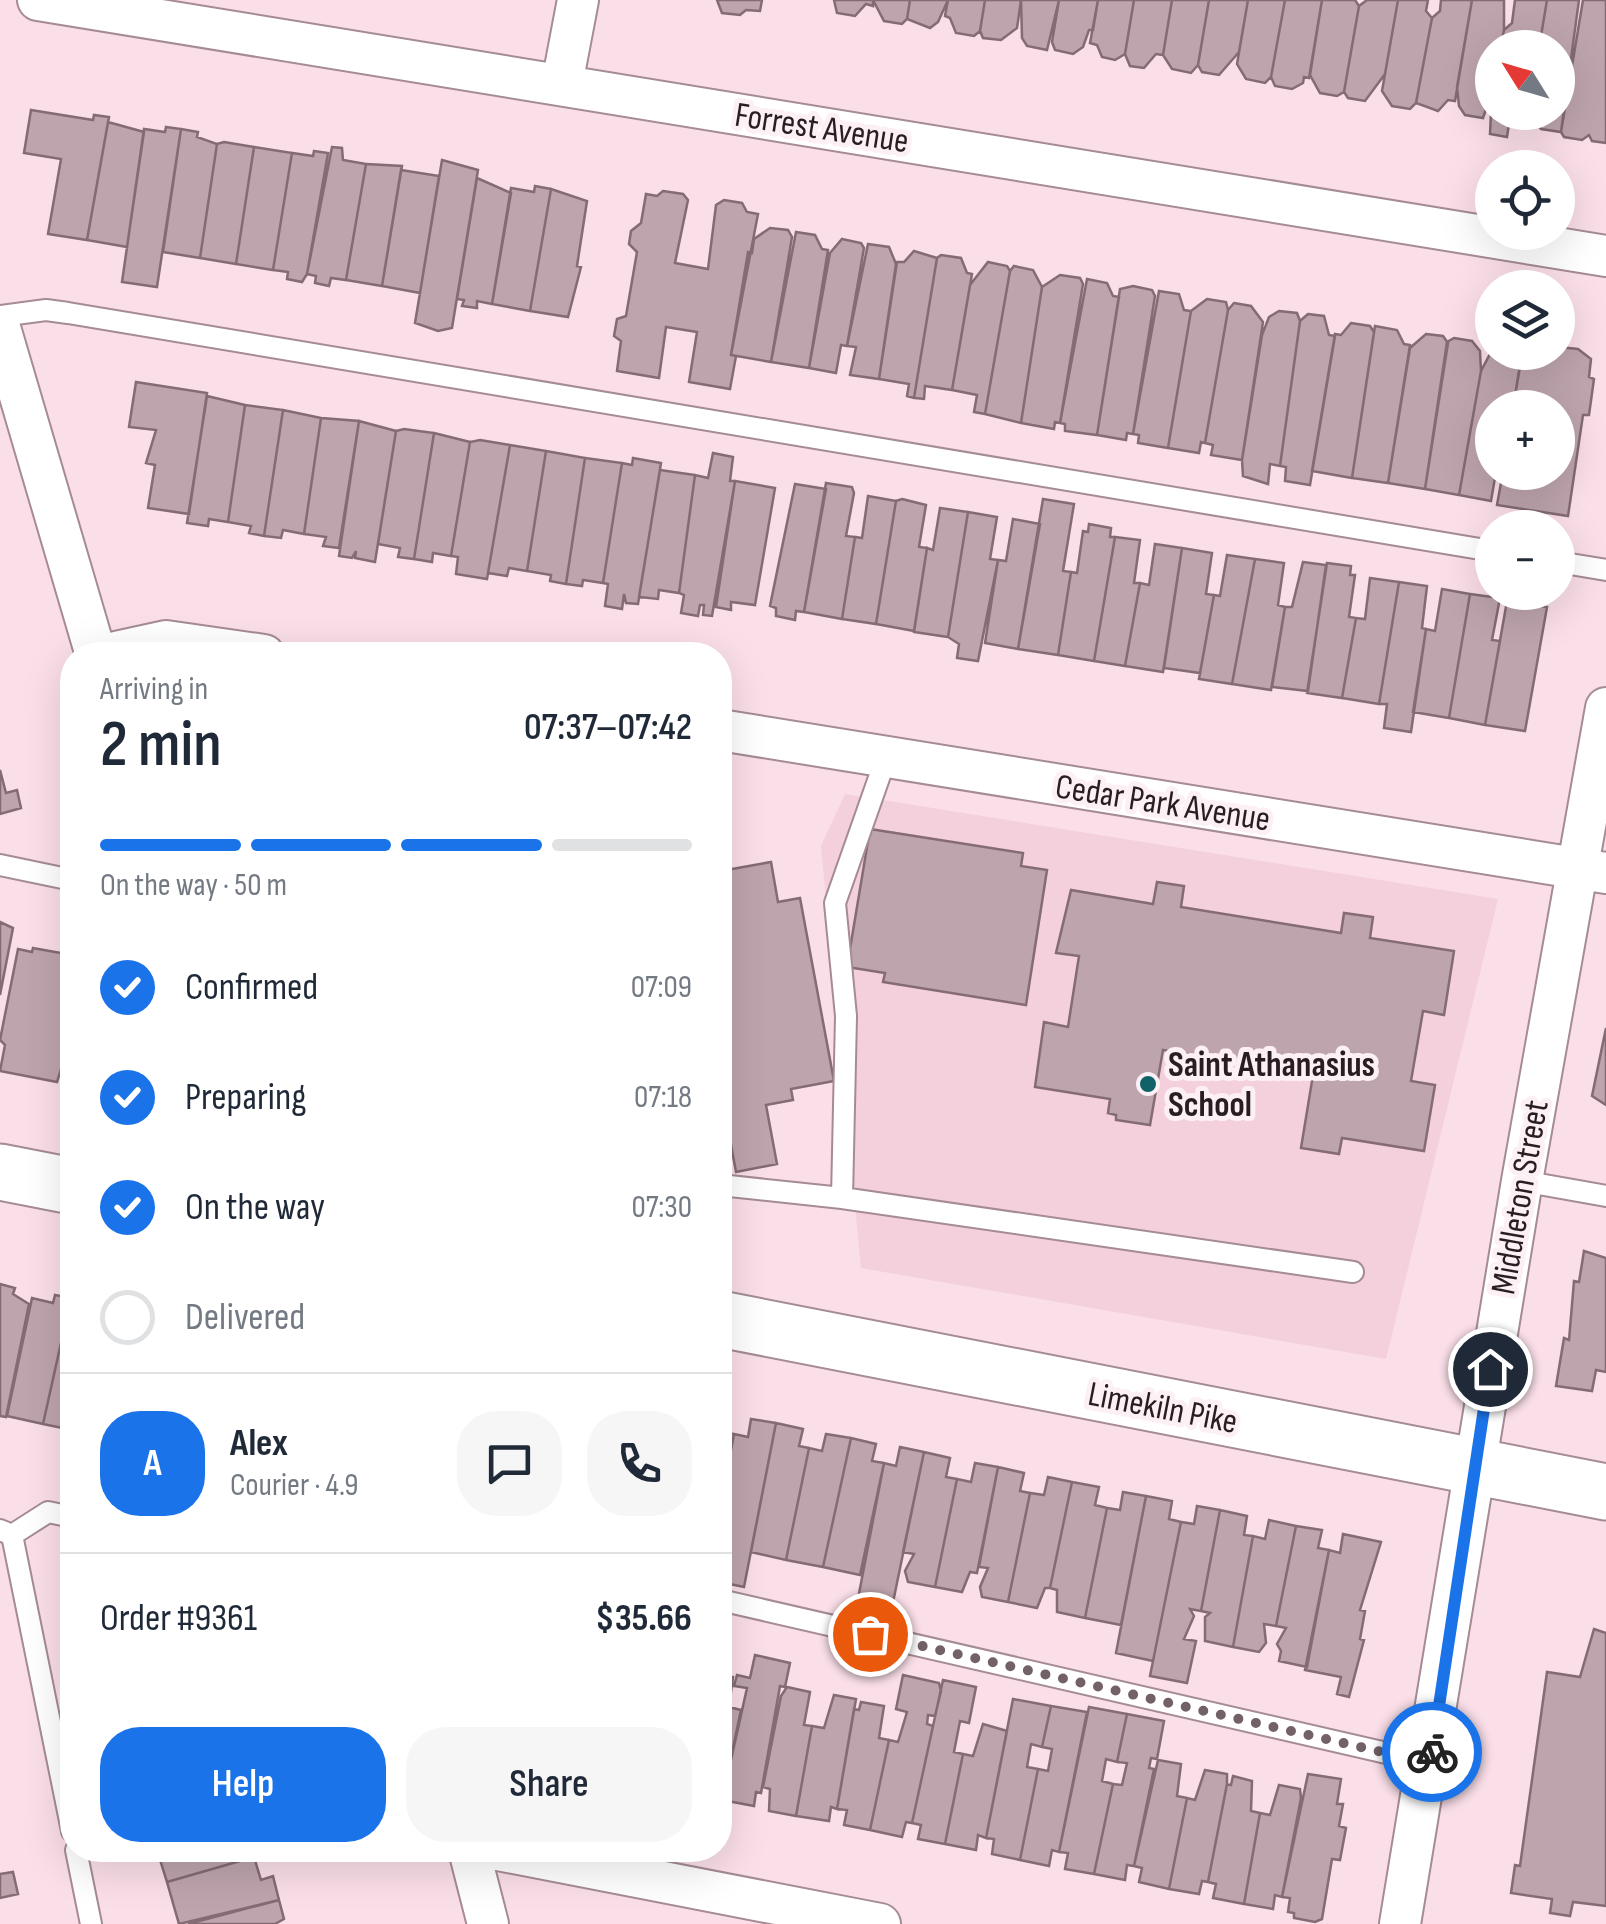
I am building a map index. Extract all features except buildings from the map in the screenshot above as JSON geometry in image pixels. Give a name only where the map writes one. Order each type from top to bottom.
[{"type":"street","name":"Forrest Avenue","points":[[38,0],[1606,256]]},
{"type":"street","points":[[562,84],[578,0]]},
{"type":"street","points":[[0,328],[95,642]]},
{"type":"street","name":"Middleton Street","points":[[1400,1924],[1430,1763],[1473,1468],[1522,1181],[1591,871],[1606,708]]},
{"type":"street","name":"Cedar Park Avenue","points":[[732,732],[1591,871]]},
{"type":"street","points":[[0,1172],[60,1184]]},
{"type":"street","name":"Limekiln Pike","points":[[732,1322],[1606,1492]]},
{"type":"street","points":[[472,1862],[488,1924]]},
{"type":"street","points":[[560,1862],[880,1924]]},
{"type":"lane","points":[[0,316],[33,310],[68,312],[1475,548]]},
{"type":"lane","points":[[1575,565],[1606,570]]},
{"type":"lane","points":[[842,1198],[846,1016],[835,903],[886,758]]},
{"type":"lane","points":[[0,865],[60,878]]},
{"type":"lane","points":[[1522,1181],[1606,1196]]},
{"type":"lane","points":[[732,1185],[1353,1272]]},
{"type":"lane","points":[[60,1514],[48,1512],[6,1533],[60,1777]]},
{"type":"lane","points":[[732,1603],[1430,1763]]},
{"type":"lane","points":[[78,1862],[91,1924]]},
{"type":"shaded area","name":"Saint Athanasius School","points":[[845,794],[1498,899],[1386,1359],[861,1268],[821,846]]},
{"type":"way so far","points":[[870,1634],[1430,1763],[1432,1752]]},
{"type":"place","name":"Saint Athanasius School","points":[[1148,1084]]},
{"type":"route","points":[[1432,1752],[1490,1369]]}]
